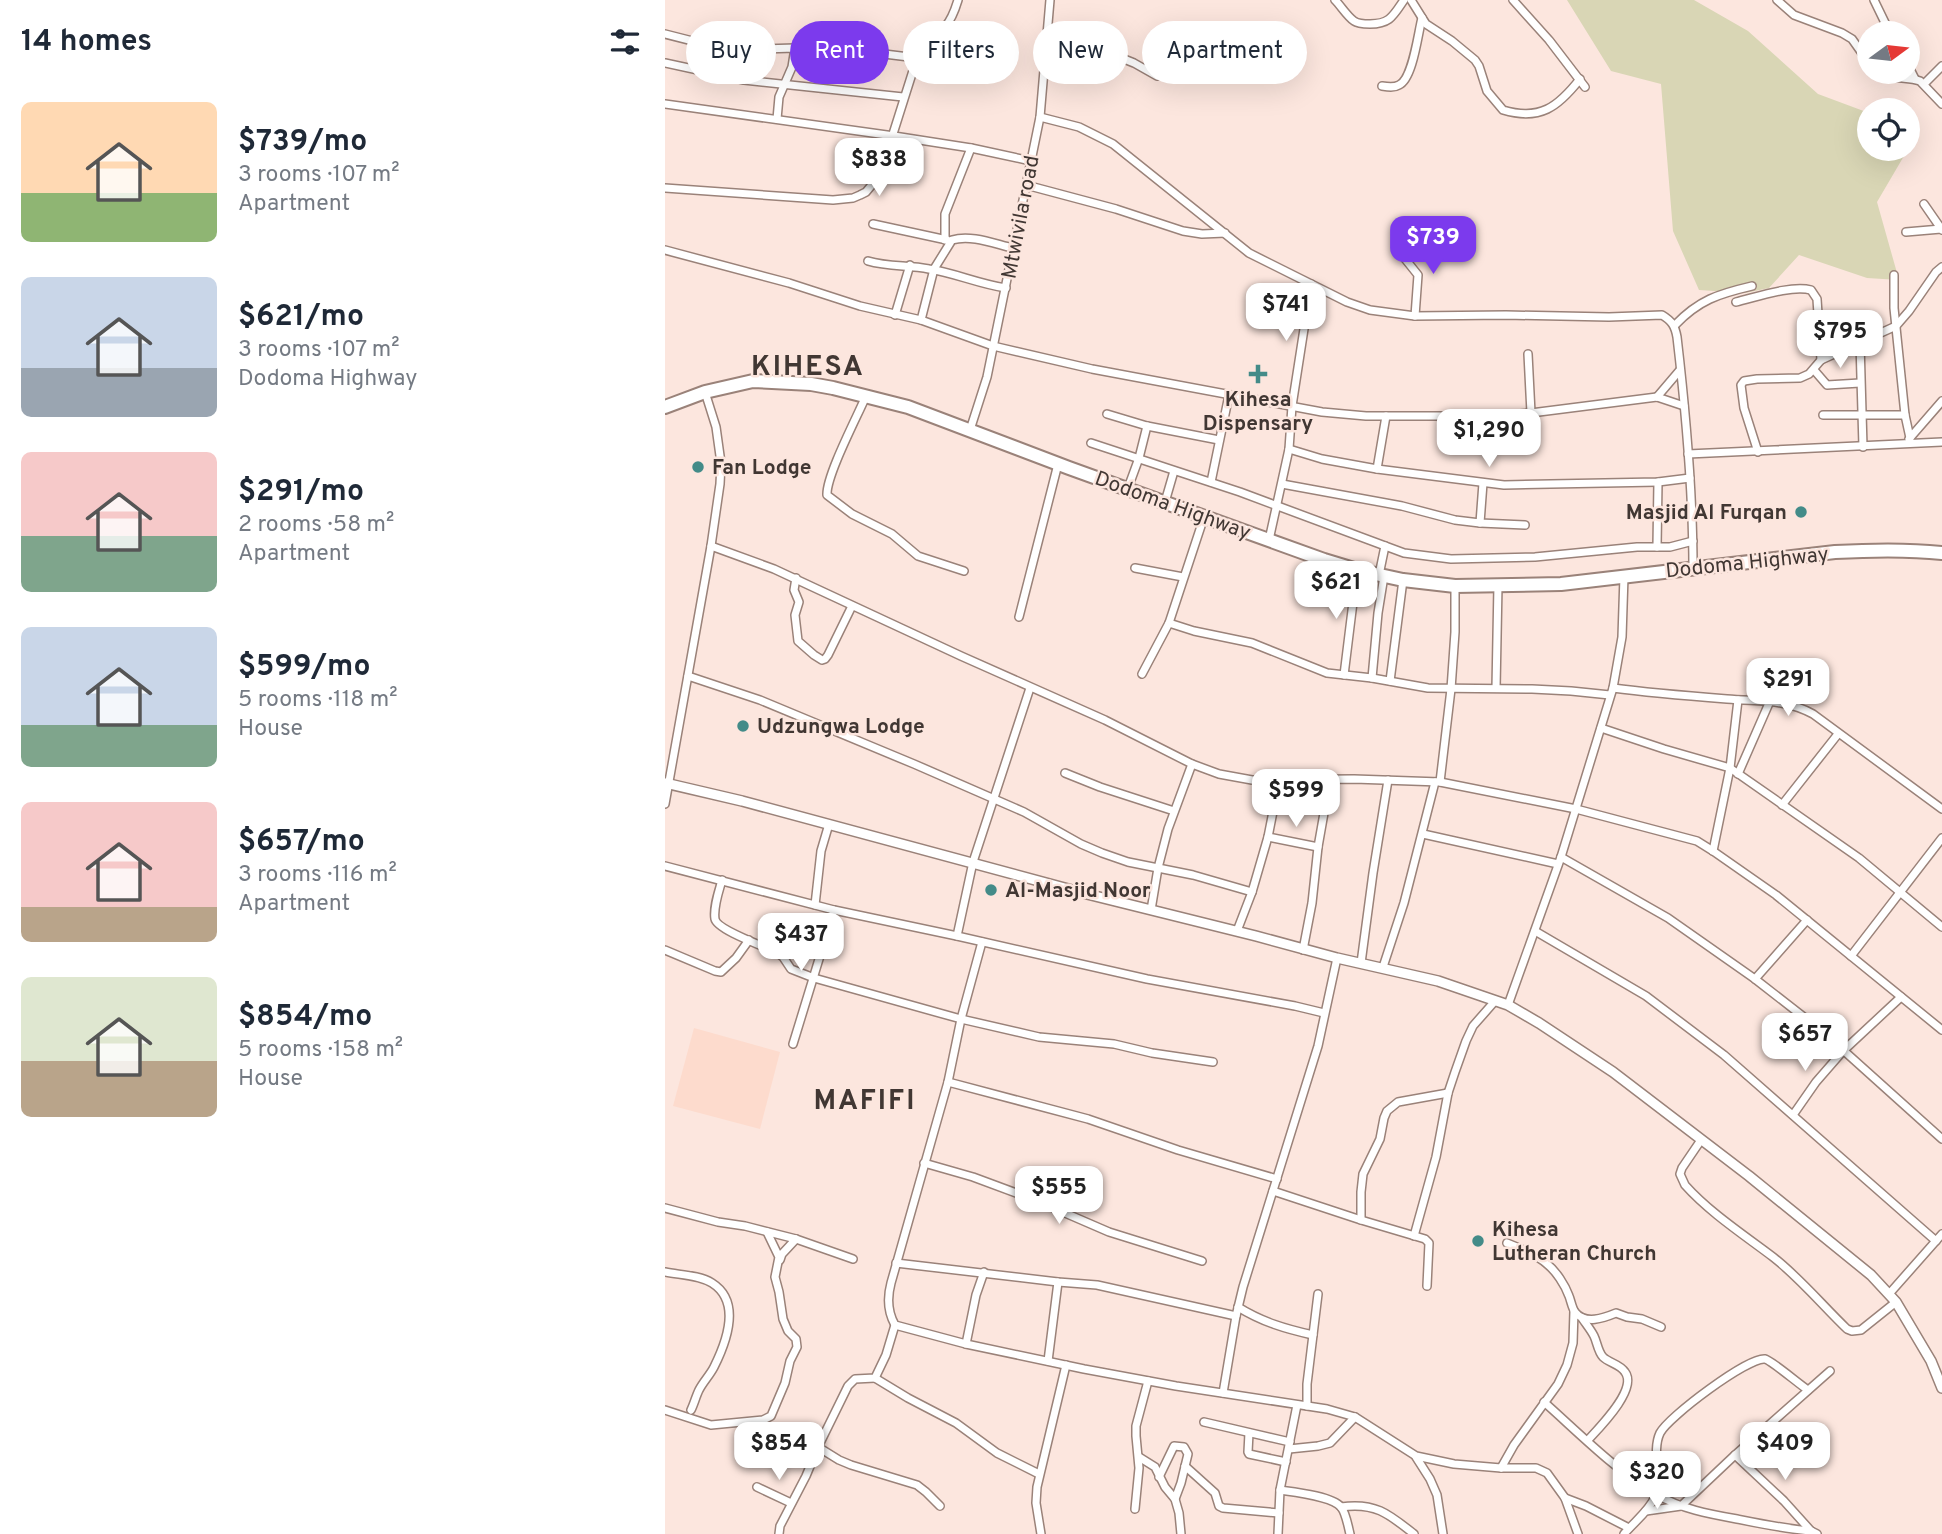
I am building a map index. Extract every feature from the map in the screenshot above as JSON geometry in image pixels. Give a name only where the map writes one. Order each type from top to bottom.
[{"type":"highway","name":"Dodoma Highway","points":[[665,407],[705,392],[753,381],[811,384],[866,396],[908,407],[1058,464],[1357,570],[1403,580],[1455,586],[1561,584],[1879,549],[1942,553]]},
{"type":"street","points":[[950,21],[958,0]]},
{"type":"street","name":"Mtwivila road","points":[[1048,21],[1050,0]]},
{"type":"street","points":[[1335,0],[1352,20],[1371,24],[1389,20],[1403,0]]},
{"type":"street","points":[[1411,0],[1426,24],[1475,60],[1487,91],[1503,110],[1527,114],[1548,109],[1563,100],[1580,79]]},
{"type":"street","points":[[1513,0],[1585,86]]},
{"type":"street","points":[[1777,0],[1794,15],[1842,33],[1857,46]]},
{"type":"street","points":[[1874,0],[1885,21]]},
{"type":"street","points":[[1383,86],[1401,85],[1408,76],[1422,18]]},
{"type":"street","points":[[665,34],[728,50],[790,48]]},
{"type":"street","points":[[665,64],[744,80],[903,97]]},
{"type":"street","points":[[1924,85],[1942,66]]},
{"type":"street","points":[[777,119],[779,97],[790,72]]},
{"type":"street","points":[[1920,82],[1942,104]]},
{"type":"street","points":[[665,188],[832,200],[853,198],[866,192],[880,175],[908,84]]},
{"type":"street","name":"Mtwivila road","points":[[970,430],[987,377],[1006,288],[1039,117],[1042,84]]},
{"type":"street","points":[[665,104],[894,136],[1031,160]]},
{"type":"street","points":[[1039,117],[1096,134],[1113,144],[1249,253],[1347,302],[1370,310],[1415,316],[1662,315],[1675,326],[1690,478],[1693,568]]},
{"type":"street","points":[[921,320],[934,270],[948,240],[945,214],[971,148]]},
{"type":"street","points":[[1026,185],[1116,209],[1183,231],[1224,233]]},
{"type":"street","points":[[1924,204],[1942,230]]},
{"type":"street","points":[[873,225],[948,240],[962,238],[1013,248]]},
{"type":"street","points":[[1906,232],[1942,230]]},
{"type":"street","points":[[1398,248],[1419,275],[1415,316]]},
{"type":"street","points":[[665,250],[921,320],[993,346],[1092,369],[1345,415],[1449,417],[1531,413],[1657,397],[1684,406]]},
{"type":"street","points":[[868,261],[884,265],[910,265],[1006,288]]},
{"type":"street","points":[[895,315],[910,265]]},
{"type":"street","points":[[1821,360],[1896,326],[1942,267]]},
{"type":"street","points":[[1894,275],[1896,326],[1905,415],[1910,438]]},
{"type":"street","points":[[1269,540],[1289,449],[1292,406],[1311,284]]},
{"type":"street","points":[[1675,326],[1696,306],[1708,299],[1752,286]]},
{"type":"street","points":[[1736,302],[1804,288],[1811,290],[1817,299],[1821,360],[1815,370],[1800,378],[1749,380],[1741,385],[1744,408],[1758,452]]},
{"type":"street","points":[[1860,343],[1863,447]]},
{"type":"street","points":[[1528,354],[1531,413]]},
{"type":"street","points":[[1657,397],[1680,369]]},
{"type":"street","points":[[1815,370],[1827,384],[1860,383]]},
{"type":"street","points":[[665,804],[720,484],[721,463],[716,427],[705,392]]},
{"type":"street","points":[[1211,482],[1229,394]]},
{"type":"street","points":[[866,396],[827,486],[827,495],[852,514],[892,534],[918,556],[964,571]]},
{"type":"street","points":[[1904,445],[1942,401]]},
{"type":"street","points":[[1107,414],[1147,426],[1219,440]]},
{"type":"street","points":[[1823,415],[1905,415]]},
{"type":"street","points":[[1377,470],[1386,416]]},
{"type":"street","points":[[1128,488],[1147,426]]},
{"type":"street","points":[[1688,454],[1942,442]]},
{"type":"street","points":[[1091,443],[1211,482],[1404,553],[1451,559],[1535,557],[1682,545],[1693,541]]},
{"type":"street","points":[[1289,449],[1377,470],[1483,483],[1514,485],[1658,482],[1690,478]]},
{"type":"street","points":[[1019,617],[1058,464]]},
{"type":"street","points":[[1165,502],[1174,471]]},
{"type":"street","points":[[1657,547],[1658,482]]},
{"type":"street","points":[[1480,523],[1483,483]]},
{"type":"street","points":[[1282,484],[1480,523],[1525,525]]},
{"type":"street","points":[[1142,674],[1169,623],[1204,517]]},
{"type":"street","points":[[711,546],[796,578],[1030,688],[1105,720],[1192,764],[1219,774],[1252,780],[1279,781],[1329,779],[1437,782],[1576,809],[1697,841],[1807,920],[1942,1030]]},
{"type":"street","points":[[1372,678],[1385,546]]},
{"type":"street","points":[[1135,568],[1184,577]]},
{"type":"street","points":[[1344,675],[1357,570]]},
{"type":"street","points":[[1508,1005],[1560,860],[1611,692],[1622,637],[1625,576]]},
{"type":"street","points":[[796,578],[794,590],[799,602],[795,615],[797,638],[800,644],[819,659],[828,656],[852,606]]},
{"type":"street","points":[[1390,681],[1403,580]]},
{"type":"street","points":[[1496,688],[1497,585]]},
{"type":"street","points":[[1383,967],[1398,925],[1437,782],[1451,689],[1455,586]]},
{"type":"street","points":[[1169,623],[1252,643],[1327,673],[1428,688],[1611,692],[1786,702],[1812,714],[1942,809]]},
{"type":"street","points":[[688,676],[800,716],[1033,817],[1101,853],[1251,892]]},
{"type":"street","points":[[957,936],[973,862],[1030,688]]},
{"type":"street","points":[[1713,851],[1730,768],[1738,700]]},
{"type":"street","points":[[1738,774],[1770,701]]},
{"type":"street","points":[[1601,728],[1730,768],[1859,858],[1942,927]]},
{"type":"street","points":[[1782,805],[1838,734]]},
{"type":"street","points":[[1151,910],[1158,868],[1174,811],[1192,764]]},
{"type":"street","points":[[1065,773],[1174,811]]},
{"type":"street","points":[[1303,950],[1329,779]]},
{"type":"street","points":[[1361,963],[1388,780]]},
{"type":"street","points":[[1237,931],[1268,837],[1279,781]]},
{"type":"street","points":[[667,783],[1303,950],[1438,981],[1508,1005],[1613,1073],[1749,1176],[1871,1275],[1896,1302],[1931,1361],[1942,1388]]},
{"type":"street","points":[[815,905],[821,851],[829,824]]},
{"type":"street","points":[[1423,834],[1560,860],[1668,918],[1755,979],[1823,1032],[1942,1139]]},
{"type":"street","points":[[1268,837],[1318,848]]},
{"type":"street","points":[[1851,956],[1942,838]]},
{"type":"street","points":[[665,866],[834,910],[1147,979],[1324,1013]]},
{"type":"street","points":[[722,880],[716,911],[716,921],[720,927],[778,953],[791,969],[814,978],[961,1019],[1039,1037],[1114,1044],[1213,1062]]},
{"type":"street","points":[[793,1044],[834,910]]},
{"type":"street","points":[[1755,979],[1807,920]]},
{"type":"street","points":[[1535,931],[1646,996],[1724,1055],[1936,1241]]},
{"type":"street","points":[[665,950],[721,972],[749,940]]},
{"type":"street","points":[[875,1378],[886,1355],[895,1325],[890,1316],[887,1299],[948,1082],[961,1019],[982,942]]},
{"type":"street","points":[[1223,1394],[1238,1307],[1318,1046],[1337,958]]},
{"type":"street","points":[[1793,1115],[1816,1082],[1843,1051],[1901,997]]},
{"type":"street","points":[[1414,1236],[1436,1157],[1448,1093],[1469,1033],[1495,1001]]},
{"type":"street","points":[[948,1082],[1088,1119],[1178,1150],[1277,1178]]},
{"type":"street","points":[[1360,1220],[1363,1174],[1380,1139],[1387,1111],[1398,1102],[1448,1093]]},
{"type":"street","points":[[1701,1140],[1682,1168],[1680,1174],[1685,1185],[1736,1230],[1774,1257],[1847,1329],[1861,1331],[1896,1302]]},
{"type":"street","points":[[924,1163],[973,1177],[1035,1200],[1109,1232],[1202,1261]]},
{"type":"street","points":[[1273,1191],[1425,1239],[1429,1243],[1427,1286]]},
{"type":"street","points":[[665,1208],[796,1239],[853,1259]]},
{"type":"street","points":[[767,1232],[780,1260]]},
{"type":"street","points":[[1889,1294],[1942,1234]]},
{"type":"street","points":[[665,1410],[711,1425],[763,1420],[771,1416],[797,1347],[796,1339],[788,1331],[783,1319],[775,1274],[782,1254],[796,1239]]},
{"type":"street","points":[[1501,1468],[1567,1365],[1573,1343],[1574,1311],[1569,1294],[1548,1264],[1507,1243]]},
{"type":"street","points":[[896,1263],[1097,1285],[1236,1316]]},
{"type":"street","points":[[665,1272],[699,1278],[713,1284],[727,1303],[729,1327],[723,1346],[691,1410]]},
{"type":"street","points":[[966,1344],[976,1295],[985,1272]]},
{"type":"street","points":[[1048,1361],[1058,1282]]},
{"type":"street","points":[[1307,1406],[1318,1294]]},
{"type":"street","points":[[1238,1307],[1272,1325],[1313,1335]]},
{"type":"street","points":[[1574,1311],[1592,1320],[1616,1313],[1661,1327]]},
{"type":"street","points":[[1582,1317],[1602,1356],[1619,1365],[1628,1377],[1628,1387],[1623,1396],[1588,1440]]},
{"type":"street","points":[[895,1325],[966,1344],[1148,1381],[1327,1409],[1355,1417],[1416,1456],[1454,1464],[1537,1468],[1546,1473],[1565,1498],[1578,1534]]},
{"type":"street","points":[[1565,1498],[1586,1506],[1627,1531],[1657,1495],[1656,1445],[1659,1435],[1673,1417],[1696,1398],[1760,1359],[1770,1361],[1808,1390]]},
{"type":"street","points":[[1041,1534],[1036,1503],[1039,1475],[1066,1365]]},
{"type":"street","points":[[1646,1511],[1681,1506],[1830,1371]]},
{"type":"street","points":[[779,1534],[780,1526],[818,1447],[852,1380],[855,1379],[875,1378],[956,1423],[997,1453],[1039,1475]]},
{"type":"street","points":[[1135,1508],[1139,1457],[1136,1426],[1148,1381]]},
{"type":"street","points":[[1544,1402],[1619,1468],[1657,1495],[1681,1506],[1787,1532],[1814,1533]]},
{"type":"street","points":[[1278,1534],[1280,1490],[1297,1405]]},
{"type":"street","points":[[1204,1422],[1289,1446],[1318,1446],[1330,1443],[1355,1417]]},
{"type":"street","points":[[1249,1433],[1249,1454],[1286,1462]]},
{"type":"street","points":[[1159,1477],[1175,1446],[1184,1447],[1188,1451],[1175,1499]]},
{"type":"street","points":[[818,1447],[851,1465],[917,1485],[940,1506]]},
{"type":"street","points":[[1735,1455],[1814,1533]]},
{"type":"street","points":[[1416,1456],[1437,1495],[1443,1534]]},
{"type":"street","points":[[1139,1457],[1155,1467],[1165,1487],[1175,1499],[1181,1534]]},
{"type":"street","points":[[1185,1466],[1215,1493],[1219,1506],[1279,1513]]},
{"type":"street","points":[[757,1487],[791,1503]]},
{"type":"street","points":[[1280,1490],[1326,1499],[1341,1507],[1366,1505],[1378,1508],[1414,1534]]},
{"type":"street","points":[[1341,1507],[1350,1534]]},
{"type":"shaded area","points":[[1567,0],[1694,0],[1748,31],[1818,94],[1857,109],[1857,161],[1901,161],[1877,202],[1899,280],[1867,278],[1799,255],[1769,288],[1745,293],[1699,290],[1673,231],[1661,84],[1611,71]]},
{"type":"shaded area","points":[[694,1028],[780,1052],[760,1129],[673,1106]]},
{"type":"place","name":"Kihesa Dispensary","points":[[1258,374]]},
{"type":"place","name":"Fan Lodge","points":[[698,467]]},
{"type":"place","name":"Masjid Al Furqan","points":[[1801,512]]},
{"type":"place","name":"Udzungwa Lodge","points":[[743,726]]},
{"type":"place","name":"Al-Masjid Noor","points":[[991,890]]},
{"type":"place","name":"Kihesa Lutheran Church","points":[[1478,1241]]},
{"type":"district","name":"KIHESA","points":[[808,365]]},
{"type":"district","name":"MAFIFI","points":[[865,1099]]}]
